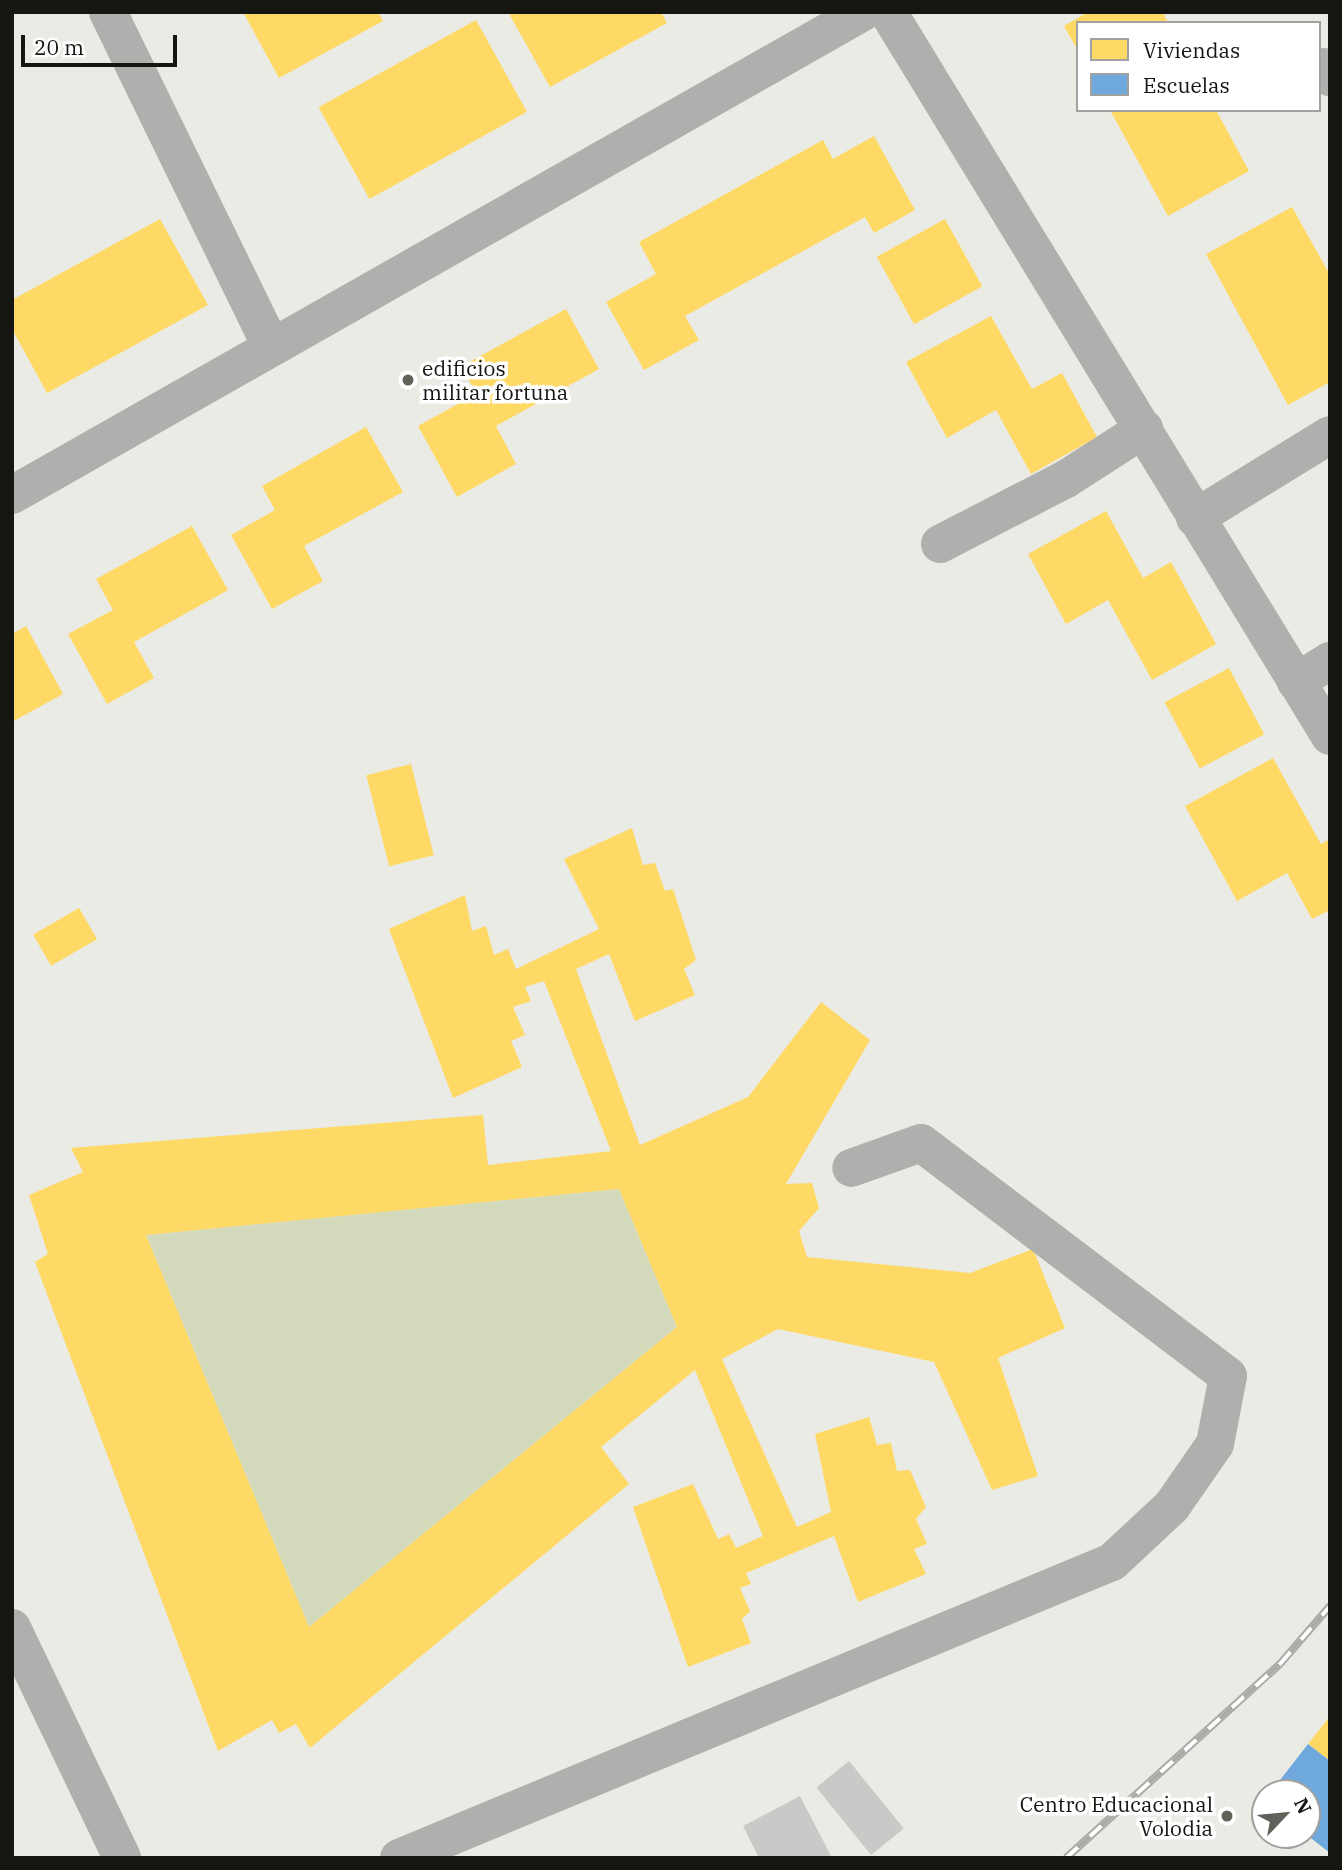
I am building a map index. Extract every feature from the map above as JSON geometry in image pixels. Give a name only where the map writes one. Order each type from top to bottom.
[{"type":"street","points":[[108,12],[270,344]]},
{"type":"street","points":[[12,495],[270,344],[863,12]]},
{"type":"street","points":[[888,12],[1330,736]]},
{"type":"street","points":[[940,544],[1066,479],[1144,429]]},
{"type":"street","points":[[1195,518],[1330,435]]},
{"type":"street","points":[[1296,682],[1330,662]]},
{"type":"street","points":[[399,1858],[1112,1562],[1172,1506],[1215,1444],[1228,1376],[1206,1359],[921,1143],[851,1168]]},
{"type":"street","points":[[12,1628],[122,1858]]},
{"type":"green space","points":[[619,1189],[677,1327],[309,1627],[146,1235]]},
{"type":"building: Viviendas","points":[[243,12],[378,12],[383,21],[279,78]]},
{"type":"building: Viviendas","points":[[508,12],[661,12],[667,23],[550,87]]},
{"type":"building: Viviendas","points":[[1088,12],[1169,12],[1164,15],[1167,21],[1076,21],[1076,47],[1064,26]]},
{"type":"building: Viviendas","points":[[476,20],[527,112],[369,199],[319,107]]},
{"type":"building: Viviendas","points":[[1111,112],[1217,112],[1249,171],[1168,216]]},
{"type":"building: Viviendas","points":[[874,136],[915,210],[874,233],[865,217],[685,316],[699,340],[644,370],[606,302],[656,274],[639,242],[823,140],[833,159]]},
{"type":"building: Viviendas","points":[[1292,207],[1330,275],[1330,382],[1288,405],[1206,254]]},
{"type":"building: Viviendas","points":[[160,219],[208,305],[47,393],[12,329],[12,300]]},
{"type":"building: Viviendas","points":[[945,219],[982,286],[914,324],[877,257]]},
{"type":"building: Viviendas","points":[[566,309],[599,369],[496,426],[516,464],[457,497],[418,426],[476,394],[462,366]]},
{"type":"building: Viviendas","points":[[991,316],[1032,389],[1062,373],[1097,437],[1031,474],[996,410],[947,438],[906,362]]},
{"type":"building: Viviendas","points":[[366,427],[403,492],[304,546],[323,581],[272,609],[231,535],[275,510],[262,486]]},
{"type":"building: Viviendas","points":[[1106,511],[1143,578],[1171,562],[1216,644],[1152,680],[1108,600],[1066,624],[1028,554]]},
{"type":"building: Viviendas","points":[[192,526],[228,590],[134,642],[154,678],[107,704],[68,634],[113,610],[96,579]]},
{"type":"building: Viviendas","points":[[26,626],[63,694],[12,722],[12,634]]},
{"type":"building: Viviendas","points":[[1229,668],[1264,734],[1200,768],[1165,702]]},
{"type":"building: Viviendas","points":[[1273,758],[1321,844],[1330,839],[1330,910],[1312,919],[1287,873],[1237,901],[1185,806]]},
{"type":"building: Viviendas","points":[[411,764],[434,855],[389,866],[366,775]]},
{"type":"building: Viviendas","points":[[632,828],[643,865],[655,863],[665,891],[673,889],[696,960],[684,969],[695,995],[635,1021],[609,954],[576,969],[640,1145],[748,1097],[821,1002],[870,1040],[786,1184],[812,1183],[819,1208],[799,1231],[807,1257],[970,1273],[1033,1249],[1065,1328],[998,1358],[1038,1476],[992,1490],[934,1362],[778,1329],[722,1359],[797,1527],[831,1512],[815,1434],[869,1417],[877,1445],[891,1443],[897,1471],[910,1470],[926,1507],[916,1519],[927,1544],[914,1549],[926,1574],[858,1602],[834,1536],[746,1573],[751,1584],[740,1588],[750,1611],[742,1619],[751,1643],[688,1667],[633,1507],[693,1484],[718,1539],[729,1534],[736,1548],[763,1536],[695,1370],[601,1447],[629,1484],[310,1748],[296,1724],[279,1733],[272,1720],[218,1751],[35,1262],[48,1254],[29,1195],[83,1172],[71,1148],[483,1115],[488,1165],[611,1151],[544,981],[525,987],[531,1001],[513,1007],[525,1035],[511,1041],[522,1067],[453,1098],[389,929],[465,895],[472,931],[486,926],[494,955],[508,949],[516,969],[599,929],[564,859]],"holes":[[[619,1189],[677,1327],[309,1627],[146,1235]]]},
{"type":"building: Viviendas","points":[[79,908],[97,939],[51,966],[33,934]]},
{"type":"building: Viviendas","points":[[1330,1716],[1330,1761],[1308,1744]]},
{"type":"building: Escuelas","points":[[1308,1744],[1330,1761],[1330,1853],[1321,1846],[1321,1779],[1281,1779]]},
{"type":"building: Otros","points":[[849,1761],[904,1829],[871,1855],[816,1787]]},
{"type":"building: Otros","points":[[800,1796],[832,1858],[759,1858],[743,1826]]},
{"type":"railway","points":[[1066,1858],[1280,1664],[1330,1606]]},
{"type":"place","name":"edificios militar fortuna","points":[[408,380]]},
{"type":"place","name":"Centro Educacional Volodia","points":[[1227,1816]]}]
